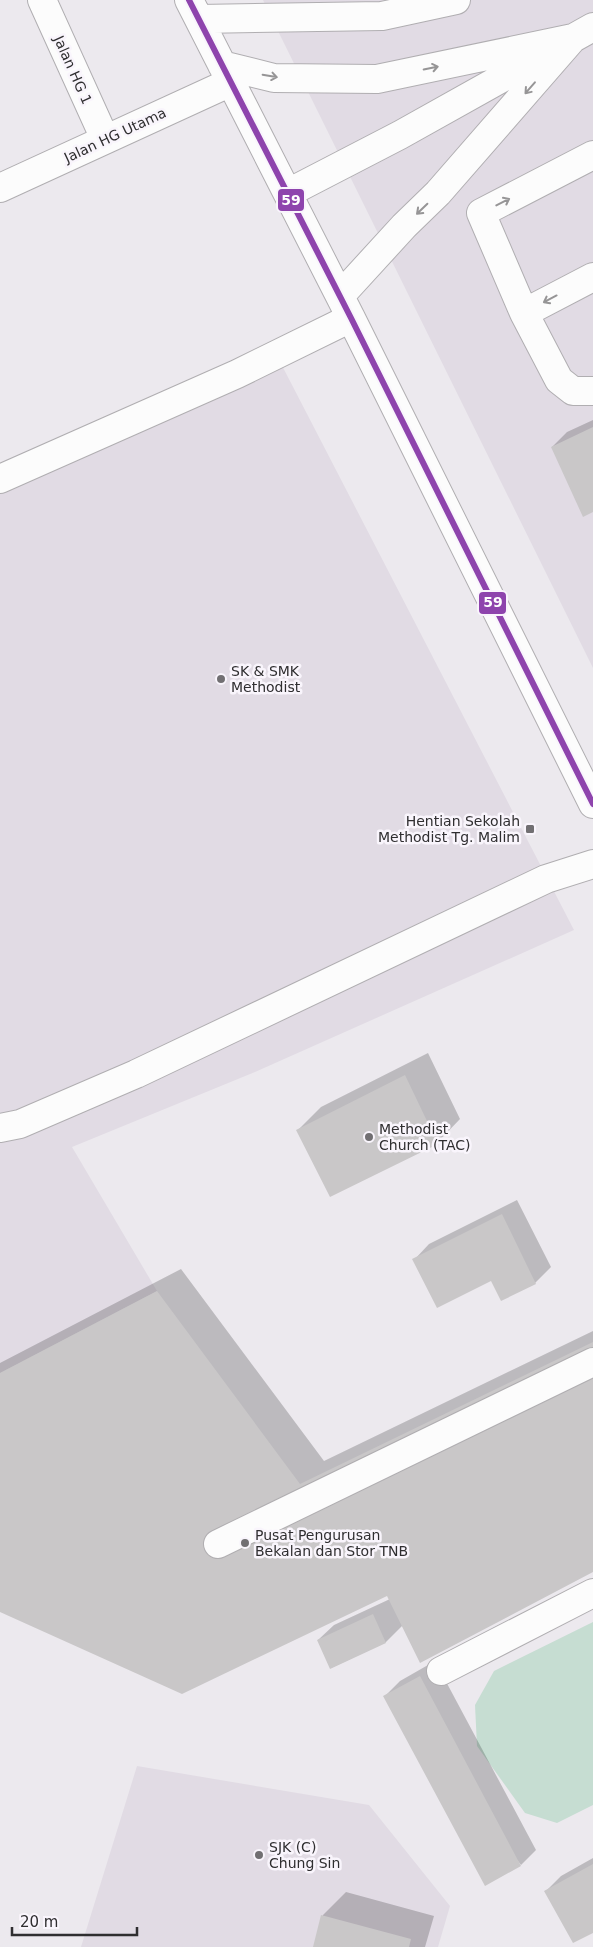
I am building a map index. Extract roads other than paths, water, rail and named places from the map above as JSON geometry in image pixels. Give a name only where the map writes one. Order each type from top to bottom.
[{"type":"street","name":"Jalan HG 1","points":[[42,0],[105,139]]},
{"type":"street","points":[[456,0],[382,16],[194,9],[346,307],[593,804]]},
{"type":"street","points":[[226,74],[274,78],[376,79],[583,32]]},
{"type":"street","points":[[288,193],[400,135],[583,32]]},
{"type":"street","points":[[0,479],[237,374],[346,307],[404,226],[438,193],[583,32]]},
{"type":"street","name":"Jalan HG Utama","points":[[0,188],[105,139],[226,74]]},
{"type":"street","points":[[593,155],[481,213],[524,313],[560,380],[573,391],[593,391]]},
{"type":"street","points":[[524,313],[593,276]]},
{"type":"street","points":[[0,1128],[20,1124],[136,1074],[546,879],[593,864]]},
{"type":"street","points":[[218,1544],[593,1362]]},
{"type":"street","points":[[441,1671],[593,1593]]},
{"type":"place","name":"SK & SMK Methodist","points":[[221,679]]},
{"type":"place","name":"Hentian Sekolah Methodist Tg. Malim","points":[[530,829]]},
{"type":"place","name":"Methodist Church (TAC)","points":[[369,1137]]},
{"type":"place","name":"Pusat Pengurusan Bekalan dan Stor TNB","points":[[245,1543]]},
{"type":"place","name":"SJK (C) Chung Sin","points":[[259,1855]]}]
